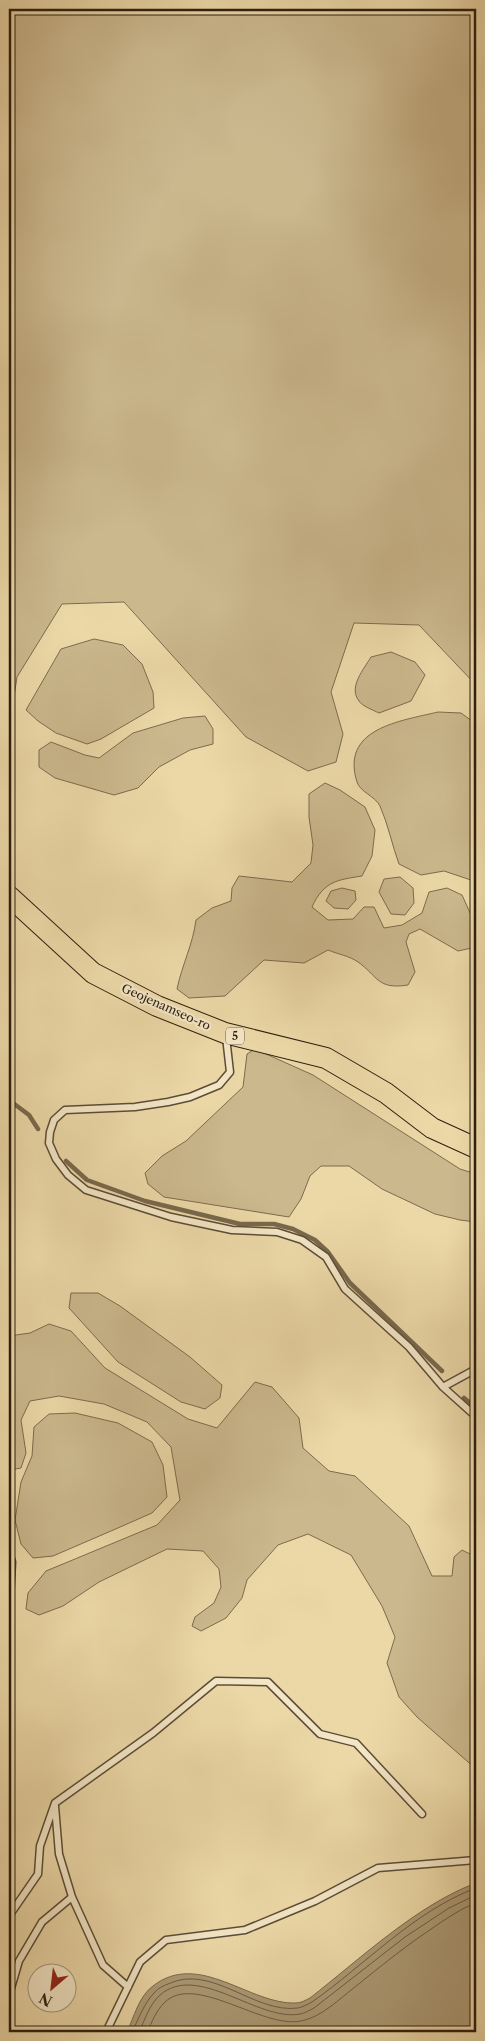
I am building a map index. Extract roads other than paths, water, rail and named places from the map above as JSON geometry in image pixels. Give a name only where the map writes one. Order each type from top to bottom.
[{"type":"main road","name":"Geojenamseo-ro","points":[[9,896],[93,973],[157,1006],[226,1033],[326,1058],[386,1093],[432,1128],[476,1148]]},
{"type":"lane","points":[[226,1033],[230,1072],[219,1085],[190,1097],[168,1102],[135,1107],[66,1110],[54,1120],[50,1132],[49,1143],[56,1158],[68,1175],[86,1190],[180,1219],[232,1230],[277,1232],[302,1240],[326,1257],[345,1289],[409,1347],[444,1387],[472,1413]]},
{"type":"lane","points":[[444,1387],[476,1369]]},
{"type":"lane","points":[[9,1552],[12,1562],[10,1599]]},
{"type":"lane","points":[[9,1916],[38,1874],[40,1846],[55,1803],[153,1733],[216,1681],[268,1682],[320,1734],[356,1743],[422,1814]]},
{"type":"lane","points":[[55,1803],[59,1854],[72,1897],[102,1965],[128,1987]]},
{"type":"lane","points":[[106,2032],[140,1962],[166,1940],[245,1930],[315,1901],[378,1868],[476,1860]]},
{"type":"lane","points":[[9,1995],[19,1961],[42,1922],[72,1897]]},
{"type":"water","points":[[476,1883],[476,2032],[127,2032],[144,1995],[153,1986],[170,1976],[188,1974],[206,1976],[279,2001],[296,2003],[303,2001],[310,1998],[411,1919],[432,1905]]},
{"type":"waterway","points":[[9,1100],[29,1115],[38,1129]]},
{"type":"waterway","points":[[66,1161],[87,1180],[145,1201],[240,1224],[274,1224],[293,1229],[315,1240],[328,1252],[350,1283],[442,1371]]},
{"type":"waterway","points":[[464,1398],[476,1408]]}]
